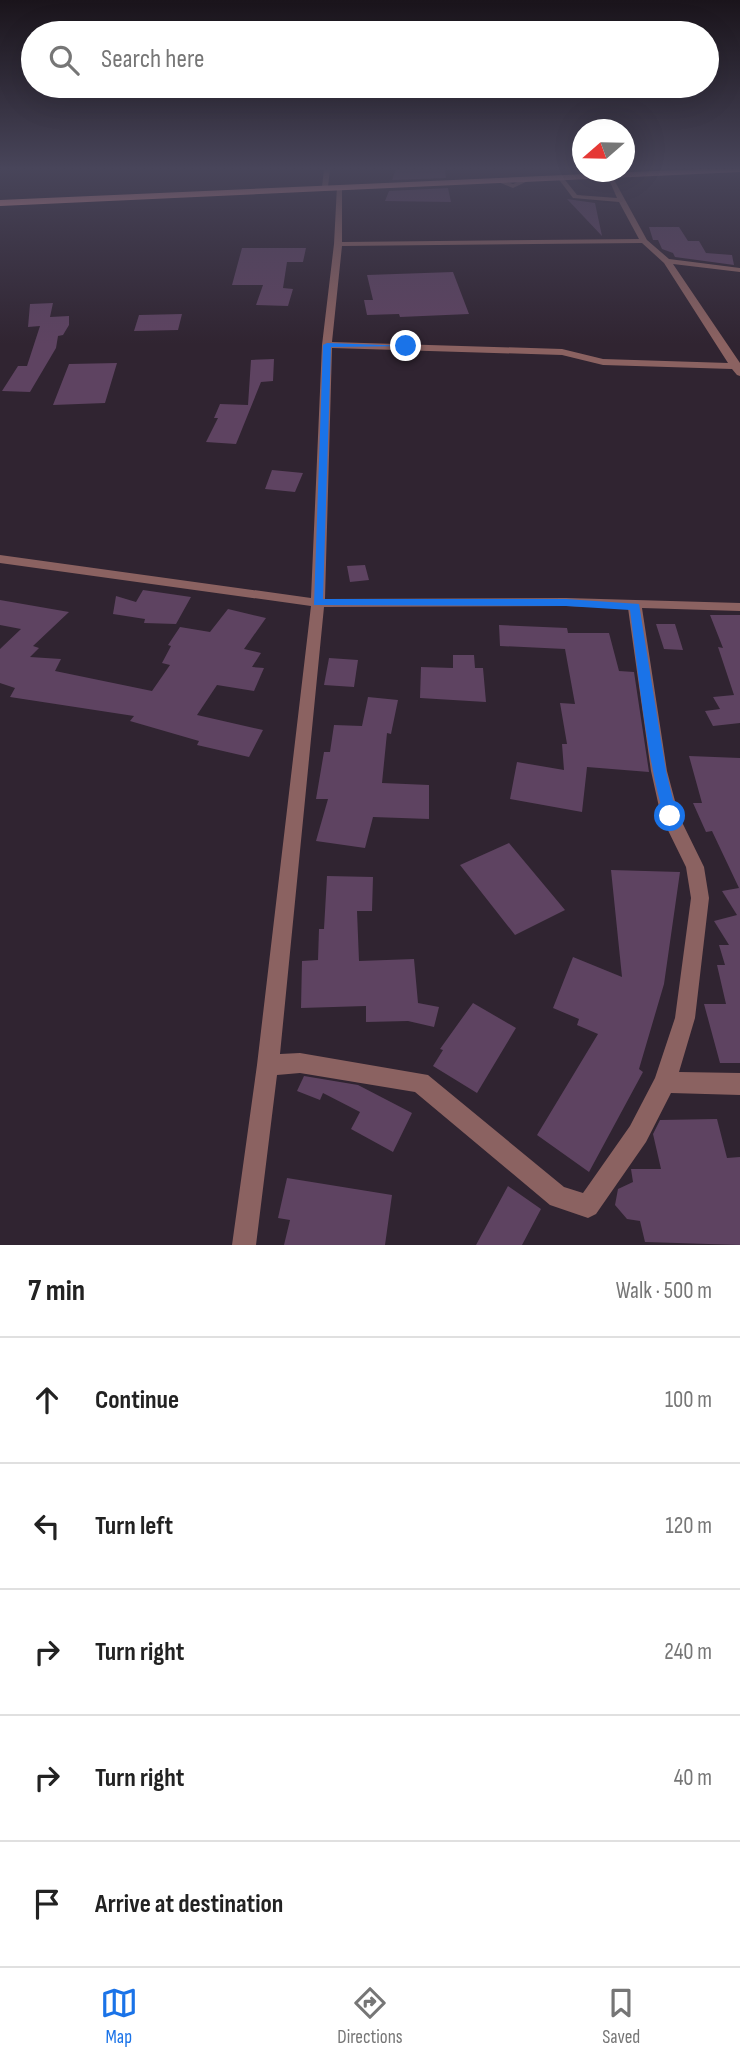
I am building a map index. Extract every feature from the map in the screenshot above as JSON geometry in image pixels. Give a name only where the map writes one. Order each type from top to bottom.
[{"type":"street","points":[[244,1245],[268,1065],[318,603],[327,345],[338,244],[336,227]]},
{"type":"street","points":[[637,227],[644,240],[667,261],[739,368]]},
{"type":"street","points":[[338,244],[644,240]]},
{"type":"street","points":[[667,261],[740,270]]},
{"type":"street","points":[[327,345],[562,352],[603,362],[739,368]]},
{"type":"street","points":[[0,559],[318,603],[552,602],[740,607]]},
{"type":"street","points":[[268,1065],[300,1063],[420,1082],[558,1196],[588,1206],[638,1134],[665,1082],[685,1018],[700,898],[695,867],[670,816],[659,771],[635,606]]},
{"type":"street","points":[[665,1082],[740,1084]]},
{"type":"building","points":[[649,227],[679,227],[688,241],[699,241],[706,253],[732,255],[734,265],[675,257],[673,253],[662,249],[658,240],[653,240]]},
{"type":"building","points":[[242,248],[306,248],[303,262],[287,262],[283,288],[293,289],[288,306],[256,305],[263,285],[232,285]]},
{"type":"building","points":[[453,272],[469,314],[400,317],[399,314],[367,315],[364,300],[373,300],[367,275]]},
{"type":"building","points":[[53,303],[50,317],[69,316],[69,325],[63,335],[58,336],[56,348],[30,392],[2,391],[18,366],[27,366],[40,326],[28,327],[30,304]]},
{"type":"building","points":[[182,314],[178,330],[134,331],[139,315]]},
{"type":"building","points":[[274,359],[273,381],[261,382],[236,444],[206,442],[218,418],[214,418],[220,404],[248,405],[251,360]]},
{"type":"building","points":[[117,363],[105,403],[53,405],[69,364]]},
{"type":"building","points":[[272,470],[303,473],[295,492],[265,489]]},
{"type":"building","points":[[365,565],[369,580],[350,582],[347,566]]},
{"type":"building","points":[[143,590],[191,597],[176,624],[144,623],[145,619],[113,614],[116,596],[136,602]]},
{"type":"building","points":[[0,600],[69,612],[33,646],[39,648],[30,657],[61,659],[55,671],[152,691],[170,665],[162,663],[171,646],[168,645],[180,627],[210,632],[228,609],[266,618],[244,649],[261,653],[252,667],[264,668],[254,691],[217,685],[197,715],[263,730],[249,757],[197,745],[199,741],[130,721],[134,716],[10,697],[15,688],[0,683],[0,649],[21,629],[0,625]]},
{"type":"building","points":[[710,615],[740,615],[740,723],[713,726],[705,711],[720,709],[713,697],[734,695],[718,647],[723,648]]},
{"type":"building","points":[[656,624],[675,624],[683,650],[664,649]]},
{"type":"building","points":[[499,625],[567,628],[568,633],[609,633],[619,671],[634,672],[649,772],[587,767],[582,812],[510,799],[517,762],[564,770],[562,744],[567,744],[560,703],[575,704],[565,649],[500,646]]},
{"type":"building","points":[[453,655],[474,655],[475,668],[483,668],[486,702],[420,698],[421,667],[453,668]]},
{"type":"building","points":[[329,658],[358,660],[354,687],[324,685]]},
{"type":"building","points":[[368,697],[398,700],[391,734],[387,733],[382,783],[429,785],[429,819],[373,817],[365,848],[316,841],[328,799],[316,799],[324,752],[330,752],[334,725],[362,726]]},
{"type":"building","points":[[689,756],[740,758],[740,1063],[720,1063],[704,1004],[726,1004],[717,965],[725,965],[719,945],[729,945],[714,921],[737,915],[722,891],[739,888],[712,831],[706,832],[693,803],[702,803]]},
{"type":"building","points":[[509,843],[565,910],[515,935],[460,865]]},
{"type":"building","points":[[611,870],[680,872],[664,984],[639,1069],[643,1072],[589,1172],[537,1135],[598,1034],[577,1025],[579,1019],[553,1008],[573,957],[622,977]]},
{"type":"building","points":[[327,876],[373,877],[372,911],[357,911],[359,961],[414,959],[418,1003],[439,1007],[434,1027],[408,1021],[366,1022],[366,1006],[301,1008],[302,961],[318,960],[319,929],[324,929]]},
{"type":"building","points":[[473,1003],[516,1028],[477,1093],[433,1066],[443,1050],[440,1049]]},
{"type":"building","points":[[304,1076],[358,1085],[412,1113],[393,1152],[351,1129],[360,1112],[323,1093],[320,1100],[297,1091]]},
{"type":"building","points":[[717,1119],[727,1158],[740,1157],[740,1245],[645,1242],[640,1221],[627,1219],[615,1205],[618,1189],[633,1182],[631,1169],[661,1169],[653,1134],[660,1120]]},
{"type":"building","points":[[287,1178],[392,1195],[385,1245],[284,1245],[290,1220],[278,1218]]},
{"type":"building","points":[[508,1186],[541,1209],[522,1245],[476,1245]]},
{"type":"route","points":[[406,346],[327,345],[318,603],[566,603],[635,606],[659,771],[670,816]]}]
